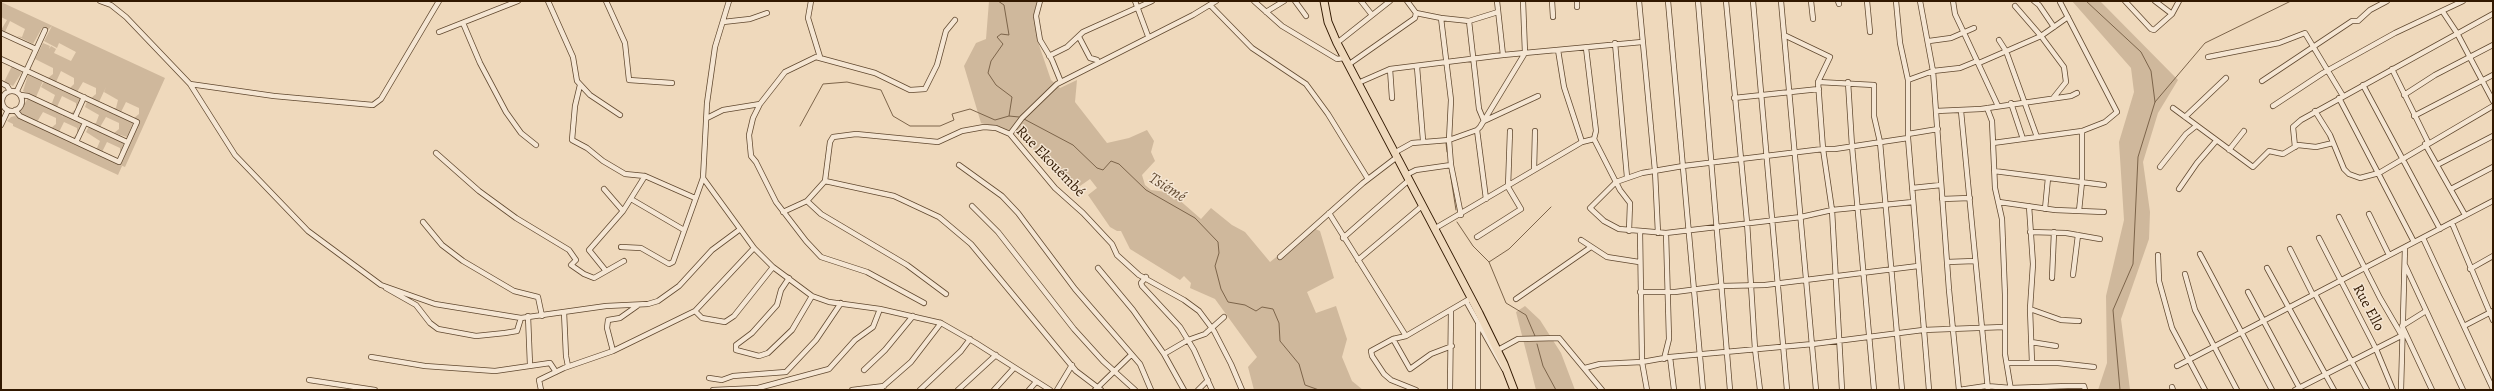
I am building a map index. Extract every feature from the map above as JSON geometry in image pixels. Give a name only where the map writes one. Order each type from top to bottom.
[{"type":"main road","points":[[1324,1],[1328,22],[1344,58],[1408,178],[1469,300],[1498,350],[1514,390]]},
{"type":"street","points":[[100,1],[111,5],[126,17],[190,84],[235,155],[308,231],[395,295],[416,305],[434,326],[449,331],[476,336],[517,331],[520,318]]},
{"type":"street","points":[[190,84],[274,96],[372,105],[382,99],[439,1]]},
{"type":"street","points":[[439,32],[518,1]]},
{"type":"street","points":[[548,1],[573,57],[580,85],[575,106],[572,140],[587,148],[603,161],[624,174],[645,176],[694,198]]},
{"type":"street","points":[[606,1],[625,43],[629,80],[672,82]]},
{"type":"street","points":[[621,247],[641,248],[672,263],[694,198],[703,178],[707,118],[715,47],[729,1]]},
{"type":"street","points":[[811,1],[808,18],[820,57]]},
{"type":"street","points":[[1040,1],[1036,16],[1040,40],[1061,82]]},
{"type":"street","points":[[1135,1],[1148,36]]},
{"type":"street","points":[[1049,56],[1080,37],[1079,34],[1152,1]]},
{"type":"street","points":[[1010,134],[1022,118],[1051,88],[1216,1]]},
{"type":"street","points":[[1254,1],[1282,26],[1337,59],[1344,58]]},
{"type":"street","points":[[1266,12],[1284,1]]},
{"type":"street","points":[[1295,1],[1306,16]]},
{"type":"street","points":[[1361,1],[1372,15]]},
{"type":"street","points":[[1337,43],[1390,1]]},
{"type":"street","points":[[1407,1],[1416,13],[1441,18],[1469,20],[1498,12]]},
{"type":"street","points":[[1497,1],[1503,55]]},
{"type":"street","points":[[1280,257],[1395,155],[1412,142],[1423,140],[1449,140],[1477,130],[1525,53],[1523,1]]},
{"type":"street","points":[[1552,1],[1553,17]]},
{"type":"street","points":[[1639,1],[1655,171],[1658,233]]},
{"type":"street","points":[[1668,1],[1703,390]]},
{"type":"street","points":[[1698,1],[1730,390]]},
{"type":"street","points":[[1726,1],[1734,98],[1747,222],[1754,349],[1760,390]]},
{"type":"street","points":[[1753,1],[1774,219],[1787,390]]},
{"type":"street","points":[[1781,1],[1796,153],[1805,279],[1816,390]]},
{"type":"street","points":[[1811,1],[1812,19]]},
{"type":"street","points":[[1867,1],[1870,32]]},
{"type":"street","points":[[1896,1],[1900,43],[1908,80],[1908,136],[1929,390]]},
{"type":"street","points":[[1920,1],[1929,41],[1933,71],[1947,262],[1959,390],[2084,386],[2085,390]]},
{"type":"street","points":[[1953,1],[1955,14],[1998,106]]},
{"type":"street","points":[[2034,1],[2040,5],[2054,26]]},
{"type":"street","points":[[2125,1],[2151,30],[2156,29],[2172,14],[2179,1]]},
{"type":"street","points":[[2155,1],[2172,14]]},
{"type":"street","points":[[2262,81],[2315,48],[2352,21],[2358,21],[2370,10],[2387,1]]},
{"type":"street","points":[[2273,106],[2328,70],[2395,33],[2443,12],[2463,1]]},
{"type":"street","points":[[1993,143],[2082,131],[2105,122],[2117,111],[2060,2]]},
{"type":"street","points":[[1210,4],[1252,48],[1306,84],[1328,114],[1368,179]]},
{"type":"street","points":[[2015,6],[2041,36],[2064,67],[2066,76],[2064,86],[2054,97]]},
{"type":"street","points":[[2443,12],[2457,33],[2493,101]]},
{"type":"street","points":[[723,22],[750,19],[767,13]]},
{"type":"street","points":[[1348,65],[1415,18],[1416,13]]},
{"type":"street","points":[[2295,147],[2293,127],[2315,111],[2493,14]]},
{"type":"street","points":[[1908,80],[1933,71],[1960,68],[2006,51],[2041,36],[2068,17]]},
{"type":"street","points":[[1441,18],[1451,106],[1449,140],[1451,164],[1460,215]]},
{"type":"street","points":[[924,303],[867,272],[824,259],[806,241],[783,212],[749,150],[749,135],[752,118],[760,104],[785,72],[813,58],[820,57],[875,73],[910,90],[921,91],[930,82],[946,31],[955,20]]},
{"type":"street","points":[[1469,20],[1479,109],[1484,121]]},
{"type":"street","points":[[463,23],[480,63],[506,112],[521,133],[536,145]]},
{"type":"street","points":[[1929,41],[1951,38],[1974,28]]},
{"type":"street","points":[[17,91],[45,30]]},
{"type":"street","points":[[1,33],[36,49]]},
{"type":"street","points":[[2208,57],[2279,43],[2302,33],[2306,34],[2328,70],[2414,242]]},
{"type":"street","points":[[1784,34],[1829,55],[1818,82],[1824,149],[1832,210],[1841,339],[1842,390]]},
{"type":"street","points":[[1080,37],[1090,58],[1096,60],[1098,63]]},
{"type":"street","points":[[1999,40],[2006,51],[2037,137]]},
{"type":"street","points":[[1358,83],[1390,69],[1503,55],[1586,48],[1615,43],[1642,42]]},
{"type":"street","points":[[1615,43],[1627,177]]},
{"type":"street","points":[[2404,95],[2493,45]]},
{"type":"street","points":[[1586,48],[1596,131],[1594,139],[1616,182],[1630,203],[1630,231]]},
{"type":"street","points":[[1558,50],[1564,86],[1582,142]]},
{"type":"street","points":[[1,58],[137,122],[119,162],[20,116],[15,110]]},
{"type":"street","points":[[1417,66],[1423,140]]},
{"type":"street","points":[[1390,69],[1392,98]]},
{"type":"street","points":[[2392,69],[2437,165],[2465,215]]},
{"type":"street","points":[[2414,116],[2493,75]]},
{"type":"street","points":[[2185,118],[2226,78]]},
{"type":"street","points":[[1818,82],[1848,82],[1874,85],[1874,116],[1880,142],[1902,390]]},
{"type":"street","points":[[1848,82],[1862,273],[1874,390]]},
{"type":"street","points":[[1,83],[7,86],[10,91]]},
{"type":"street","points":[[580,85],[590,95],[620,114]]},
{"type":"street","points":[[2363,85],[2402,160],[2440,228]]},
{"type":"street","points":[[1734,98],[1790,94],[1819,90]]},
{"type":"street","points":[[21,95],[22,103],[15,110],[8,110],[2,106],[3,98],[10,91],[17,91],[21,95],[28,96],[128,142]]},
{"type":"street","points":[[1936,111],[1961,111],[1987,108],[2025,101],[2071,96],[2077,93]]},
{"type":"street","points":[[1484,121],[1538,96]]},
{"type":"street","points":[[75,118],[84,97]]},
{"type":"street","points":[[2011,103],[2023,139]]},
{"type":"street","points":[[707,118],[723,110],[760,104]]},
{"type":"street","points":[[2315,111],[2333,143],[2344,169],[2349,174],[2360,178],[2379,173],[2427,143],[2493,106]]},
{"type":"street","points":[[1987,108],[1992,121],[1995,188],[1999,202],[2005,295],[2004,327],[2011,389]]},
{"type":"street","points":[[2173,108],[2253,167],[2269,151],[2283,154],[2295,147],[2316,147],[2333,143]]},
{"type":"street","points":[[1,125],[8,110]]},
{"type":"street","points":[[1961,111],[1987,388]]},
{"type":"street","points":[[76,142],[86,123]]},
{"type":"street","points":[[2160,167],[2186,134],[2196,126]]},
{"type":"street","name":"Rue Ekouémbé","points":[[825,181],[833,137],[856,134],[938,142],[962,131],[984,127],[1010,134],[1055,188],[1083,213],[1112,244],[1117,255],[1139,275],[1146,277],[1199,311],[1212,329],[1231,364],[1242,390]]},
{"type":"street","points":[[1913,202],[1857,209],[1832,210],[1801,217],[1747,222],[1666,233],[1630,231],[1609,224],[1590,208],[1616,182],[1627,177],[1712,162],[1835,149],[1880,142],[1938,129]]},
{"type":"street","points":[[1477,130],[1486,199]]},
{"type":"street","points":[[1477,237],[1520,210],[1521,207],[1508,187],[1510,131]]},
{"type":"street","points":[[1534,170],[1535,131]]},
{"type":"street","points":[[2079,211],[2082,182],[2082,131]]},
{"type":"street","points":[[2229,150],[2244,131]]},
{"type":"street","points":[[2437,165],[2493,136]]},
{"type":"street","points":[[1434,229],[1508,187],[1582,142],[1594,139]]},
{"type":"street","points":[[2179,189],[2197,163],[2216,141]]},
{"type":"street","points":[[436,153],[479,191],[516,218],[568,250],[576,260],[571,265],[594,278],[624,261]]},
{"type":"street","points":[[1343,238],[1416,170],[1451,164]]},
{"type":"street","points":[[959,165],[1002,196],[1018,213],[1075,289],[1140,364],[1151,390]]},
{"type":"street","points":[[2451,189],[2493,166]]},
{"type":"street","points":[[1994,171],[2104,185]]},
{"type":"street","points":[[606,271],[589,250],[623,211],[645,176]]},
{"type":"street","points":[[703,178],[739,230],[754,248],[773,268],[789,278],[812,296],[824,301],[880,309],[941,323],[970,339],[1050,390]]},
{"type":"street","points":[[2045,209],[2048,178]]},
{"type":"street","points":[[783,212],[807,201],[825,181],[894,196],[939,217],[971,244],[1072,365],[1098,389],[1131,355]]},
{"type":"street","points":[[1912,188],[1941,185]]},
{"type":"street","points":[[604,189],[623,211]]},
{"type":"street","points":[[1942,199],[1970,198]]},
{"type":"street","points":[[631,199],[684,230]]},
{"type":"street","points":[[807,201],[821,214],[907,265],[946,294]]},
{"type":"street","points":[[2178,366],[2288,307],[2493,201]]},
{"type":"street","points":[[1999,202],[2045,209],[2104,212]]},
{"type":"street","points":[[972,206],[982,214],[1002,237],[1074,329],[1113,372],[1136,390]]},
{"type":"street","points":[[1358,260],[1422,206]]},
{"type":"street","points":[[2029,206],[2033,264],[2030,309],[2032,363]]},
{"type":"street","points":[[1329,214],[1406,336]]},
{"type":"street","points":[[2369,214],[2389,255]]},
{"type":"street","points":[[2339,217],[2401,335]]},
{"type":"street","points":[[423,222],[442,245],[462,261],[514,291],[538,297],[542,316]]},
{"type":"street","points":[[2452,223],[2470,269],[2491,312],[2493,320]]},
{"type":"street","points":[[382,285],[434,304],[520,318],[606,306],[638,306],[658,301],[670,293],[712,250],[739,230]]},
{"type":"street","points":[[1640,231],[1639,262],[1642,362],[1647,390]]},
{"type":"street","points":[[2030,232],[2054,232],[2100,239]]},
{"type":"street","points":[[2052,278],[2054,232]]},
{"type":"street","points":[[1664,359],[1669,339],[1666,233]]},
{"type":"street","points":[[2073,275],[2078,235]]},
{"type":"street","name":"Rue Ello","points":[[2319,238],[2376,349],[2393,390]]},
{"type":"street","points":[[2423,238],[2493,389]]},
{"type":"street","points":[[1581,240],[1607,257],[1639,262]]},
{"type":"street","points":[[1516,299],[1590,247]]},
{"type":"street","points":[[2401,388],[2401,335],[2405,247]]},
{"type":"street","points":[[541,390],[539,380],[568,366],[613,351],[666,328],[695,311],[754,248]]},
{"type":"street","points":[[2290,249],[2366,390]]},
{"type":"street","points":[[2200,254],[2240,333],[2272,390]]},
{"type":"street","points":[[2158,255],[2159,281],[2172,328],[2205,390]]},
{"type":"street","points":[[2470,269],[2493,256]]},
{"type":"street","points":[[1947,262],[1975,261]]},
{"type":"street","points":[[2404,263],[2463,390]]},
{"type":"street","points":[[1640,292],[1668,292],[1750,284],[1765,285],[1779,282],[1918,266]]},
{"type":"street","points":[[695,311],[702,318],[725,322],[734,316],[773,268]]},
{"type":"street","points":[[1098,268],[1133,310],[1164,354],[1184,390]]},
{"type":"street","points":[[2267,268],[2334,390]]},
{"type":"street","points":[[2185,274],[2195,310],[2236,390]]},
{"type":"street","points":[[1146,277],[1141,283],[1142,286],[1180,327],[1188,340],[1212,390]]},
{"type":"street","points":[[789,278],[781,290],[777,305],[758,328],[736,345],[736,350],[759,356],[768,353],[797,323],[812,296]]},
{"type":"street","points":[[2248,292],[2264,320],[2298,389],[2401,335]]},
{"type":"street","points":[[1416,390],[1387,377],[1372,356],[1373,350],[1393,339],[1406,336],[1469,300],[1478,322],[1500,364],[1509,376]]},
{"type":"street","points":[[709,378],[722,380],[733,376],[786,372],[816,340],[841,303]]},
{"type":"street","points":[[613,351],[607,328],[608,320],[620,318],[638,306]]},
{"type":"street","points":[[713,390],[758,388],[829,369],[855,340],[873,328],[880,309]]},
{"type":"street","points":[[2030,309],[2061,320],[2079,321]]},
{"type":"street","points":[[1450,390],[1452,346],[1451,310]]},
{"type":"street","points":[[564,312],[566,356],[568,366]]},
{"type":"street","points":[[2402,326],[2426,312]]},
{"type":"street","points":[[2464,326],[2491,312]]},
{"type":"street","points":[[528,316],[530,365]]},
{"type":"street","points":[[864,370],[885,350],[913,316]]},
{"type":"street","points":[[1164,354],[1188,340],[1195,340],[1212,329],[1224,316]]},
{"type":"street","points":[[1478,322],[1478,390]]},
{"type":"street","points":[[879,390],[911,362],[941,323]]},
{"type":"street","points":[[2402,326],[2432,390]]},
{"type":"street","points":[[1585,368],[1600,364],[1642,362],[1670,357],[1953,327],[2004,327]]},
{"type":"street","points":[[1498,350],[1518,339],[1532,340],[1552,337],[1559,338],[1602,390]]},
{"type":"street","points":[[920,390],[961,351],[970,339]]},
{"type":"street","points":[[1393,339],[1410,369],[1431,354],[1452,346]]},
{"type":"street","points":[[2031,342],[2056,346]]},
{"type":"street","points":[[958,390],[996,355]]},
{"type":"street","points":[[371,357],[425,366],[495,371],[550,362],[556,372]]},
{"type":"street","points":[[1670,357],[1674,390]]},
{"type":"street","points":[[2007,364],[2077,364],[2094,367]]},
{"type":"street","points":[[1057,390],[1072,365]]},
{"type":"street","points":[[994,390],[1014,368]]},
{"type":"street","points":[[309,380],[375,390]]},
{"type":"street","points":[[1198,390],[1208,380]]},
{"type":"street","points":[[1029,390],[1036,382]]},
{"type":"street","points":[[852,390],[884,386]]},
{"type":"shaded area","points":[[989,1],[1037,1],[1034,14],[1039,45],[1051,80],[1060,88],[1077,80],[1075,102],[1107,143],[1129,138],[1147,130],[1154,141],[1151,152],[1155,161],[1142,175],[1145,185],[1151,190],[1166,192],[1174,200],[1177,198],[1201,219],[1211,208],[1232,225],[1245,232],[1270,262],[1313,228],[1320,231],[1334,278],[1307,292],[1316,313],[1336,306],[1347,339],[1342,357],[1352,381],[1363,390],[1254,390],[1248,367],[1257,357],[1215,299],[1190,288],[1191,283],[1184,276],[1180,280],[1130,249],[1121,231],[1117,231],[1110,227],[1088,195],[1097,188],[1090,179],[1080,186],[1062,173],[1055,161],[1044,160],[1017,133],[981,123],[964,66],[976,43],[986,39]]},
{"type":"shaded area","points":[[2072,1],[2100,1],[2178,80],[2158,113],[2143,162],[2150,212],[2149,239],[2121,319],[2130,390],[2098,390],[2107,363],[2106,296],[2124,220],[2119,142],[2134,92],[2131,68]]},
{"type":"shaded area","points":[[1,2],[165,78],[125,167],[120,165],[140,121],[134,118],[139,114],[139,108],[126,102],[121,112],[113,108],[116,108],[118,100],[104,92],[106,87],[99,102],[91,98],[96,94],[96,88],[83,82],[77,92],[70,88],[74,84],[74,78],[61,71],[56,82],[48,78],[53,74],[53,68],[35,59],[43,43],[50,46],[49,49],[51,46],[56,49],[54,53],[71,61],[76,52],[59,43],[57,48],[44,41],[52,26],[48,30],[42,28],[33,44],[17,36],[22,37],[25,29],[10,21],[5,32],[1,30],[7,20],[1,17]]},
{"type":"shaded area","points":[[12,66],[22,72],[13,86],[4,82]]},
{"type":"shaded area","points":[[28,75],[43,81],[36,97],[23,91]]},
{"type":"shaded area","points":[[44,81],[82,99],[74,115],[71,113],[76,109],[76,103],[62,96],[57,107],[50,103],[52,103],[55,95],[41,87]]},
{"type":"shaded area","points":[[28,98],[63,115],[62,117],[64,115],[84,124],[76,140],[73,138],[77,134],[77,128],[64,122],[59,132],[51,128],[56,124],[56,118],[43,112],[37,122],[21,114],[20,111]]},
{"type":"shaded area","points":[[87,101],[133,123],[127,137],[114,133],[119,129],[119,123],[106,117],[100,127],[93,123],[96,123],[99,115],[85,107]]},
{"type":"shaded area","points":[[15,116],[122,166],[118,175],[13,126],[13,124],[7,121],[11,117]]},
{"type":"shaded area","points":[[89,126],[124,143],[120,154],[120,148],[107,142],[102,152],[94,149],[97,148],[100,141],[86,132]]},
{"type":"shaded area","points":[[1525,306],[1540,320],[1561,353],[1575,390],[1536,390],[1516,312]]},
{"type":"waterway","name":"Tsiémé","points":[[998,1],[1004,5],[1009,35],[1001,34],[997,37],[1003,44],[991,61],[988,73],[996,85],[1012,97],[1009,116],[1019,117]]},
{"type":"waterway","points":[[2086,1],[2141,52],[2151,71],[2155,102]]},
{"type":"waterway","points":[[2120,390],[2113,310],[2133,264],[2138,157],[2155,102],[2205,43],[2291,1]]},
{"type":"waterway","points":[[800,126],[823,84],[847,82],[881,90],[893,116],[910,126],[940,126],[954,120],[952,114],[970,109],[995,120],[1009,116]]},
{"type":"waterway","name":"Tsiémé","points":[[1024,119],[1073,145],[1097,168],[1103,170],[1111,161],[1119,164],[1146,190],[1195,218],[1218,242],[1219,253],[1215,266],[1221,289],[1228,302],[1245,305],[1256,311],[1262,307],[1273,309],[1279,323],[1280,341],[1299,364],[1305,385],[1319,390]]},
{"type":"waterway","points":[[1446,143],[1447,152]]},
{"type":"waterway","points":[[1450,172],[1456,210]]},
{"type":"waterway","points":[[1535,336],[1526,315],[1506,303],[1489,262],[1509,249],[1551,207]]},
{"type":"waterway","points":[[1457,222],[1473,246],[1489,262]]},
{"type":"waterway","points":[[1537,344],[1543,366],[1556,390]]}]
